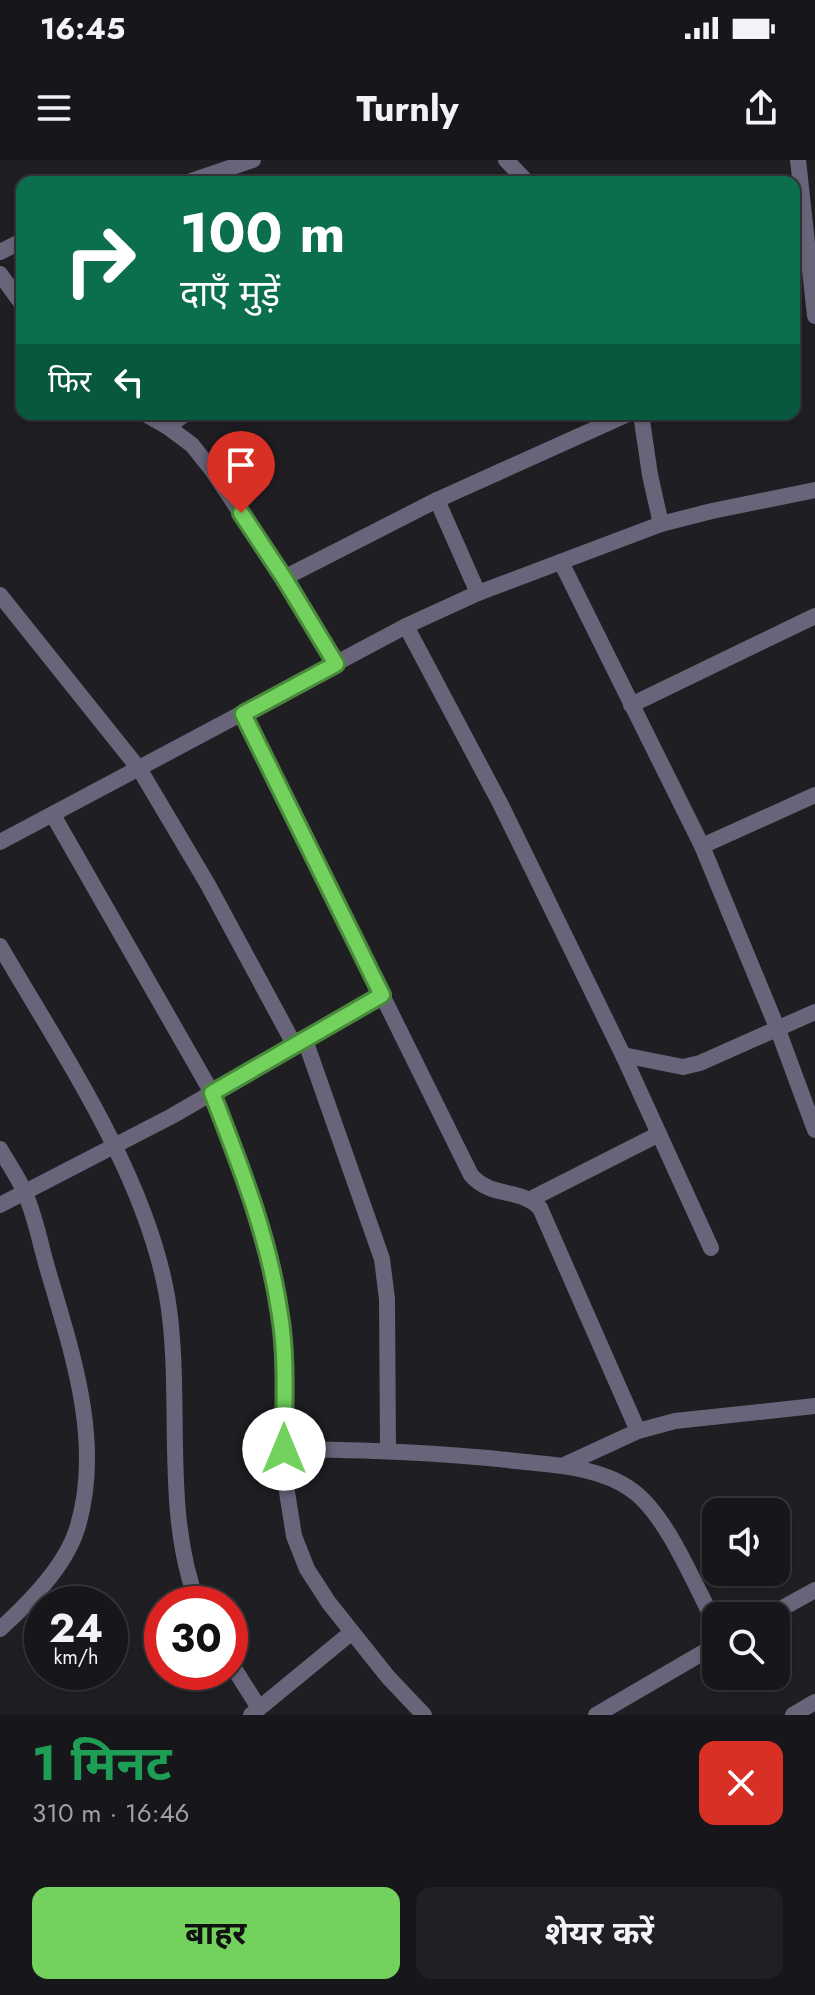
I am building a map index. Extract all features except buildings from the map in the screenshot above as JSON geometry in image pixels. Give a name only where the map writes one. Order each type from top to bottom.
[{"type":"street","points":[[206,176],[253,160]]},
{"type":"street","points":[[506,160],[521,176]]},
{"type":"street","points":[[800,178],[815,316]]},
{"type":"street","points":[[0,274],[16,296]]},
{"type":"street","points":[[156,420],[192,445],[212,470],[284,578],[336,664]]},
{"type":"street","points":[[168,427],[177,420]]},
{"type":"street","points":[[284,578],[437,500],[615,420]]},
{"type":"street","points":[[642,420],[661,524]]},
{"type":"street","points":[[0,842],[406,626],[478,593],[661,524],[815,490]]},
{"type":"street","points":[[437,500],[478,593]]},
{"type":"street","points":[[561,562],[702,846],[778,1030],[815,1130]]},
{"type":"street","points":[[0,595],[140,770],[300,1043],[382,1259],[387,1299],[388,1450]]},
{"type":"street","points":[[631,705],[815,616]]},
{"type":"street","points":[[406,626],[501,805],[623,1055],[711,1248]]},
{"type":"street","points":[[243,714],[471,1175],[488,1190],[531,1199],[540,1208],[638,1431]]},
{"type":"street","points":[[702,846],[815,795]]},
{"type":"street","points":[[53,815],[212,1093],[250,1190],[274,1276],[281,1318],[287,1492],[294,1536],[307,1569],[329,1603],[388,1677],[424,1715]]},
{"type":"street","points":[[0,946],[115,1146],[149,1231],[172,1327],[180,1528],[191,1586]]},
{"type":"street","points":[[0,1205],[212,1093],[382,995]]},
{"type":"street","points":[[623,1055],[683,1067],[700,1063],[815,1012]]},
{"type":"street","points":[[531,1199],[659,1134]]},
{"type":"street","points":[[0,1149],[25,1193],[77,1371],[84,1418],[86,1476],[77,1530],[56,1568],[27,1605],[0,1629]]},
{"type":"street","points":[[562,1466],[638,1431],[703,1417],[815,1406]]},
{"type":"street","points":[[284,1449],[453,1454],[562,1466],[612,1478],[634,1491],[652,1509],[703,1602]]},
{"type":"street","points":[[790,1604],[815,1590]]},
{"type":"street","points":[[244,1690],[255,1712],[352,1632]]},
{"type":"street","points":[[596,1715],[702,1653]]},
{"type":"street","points":[[793,1715],[815,1702]]},
{"type":"route","points":[[241,513],[336,664],[243,714],[382,995],[212,1093],[250,1190],[274,1276],[281,1318],[284,1368],[284,1449]]}]
